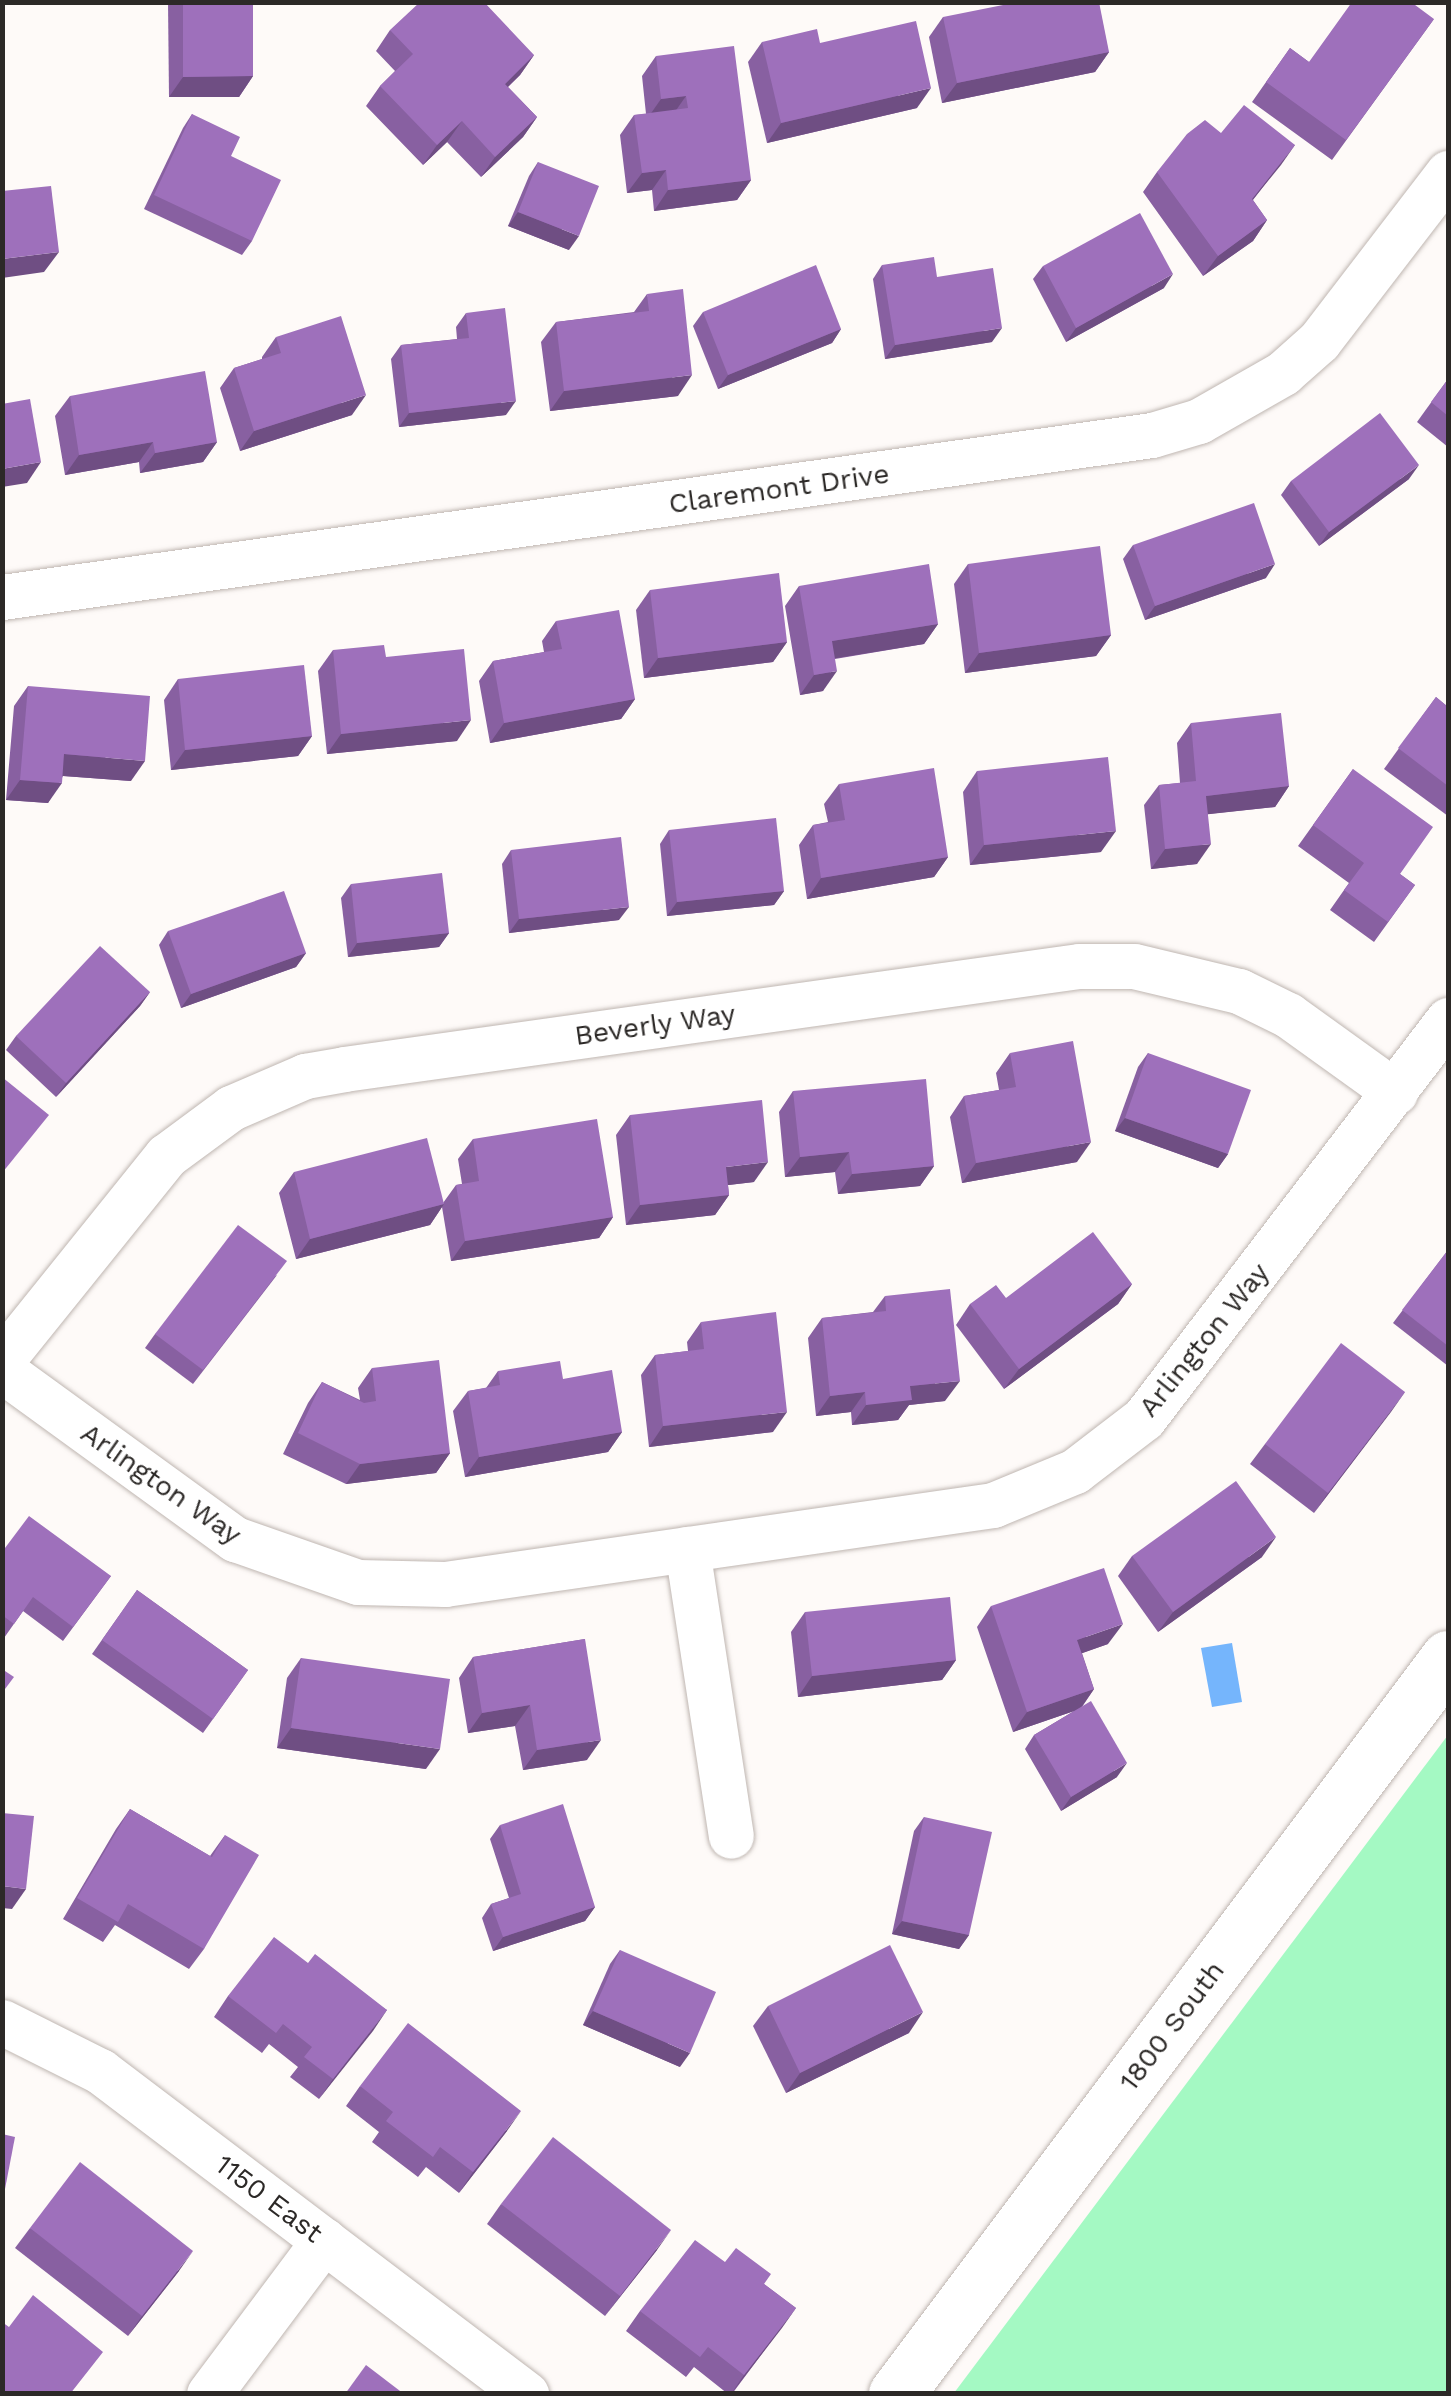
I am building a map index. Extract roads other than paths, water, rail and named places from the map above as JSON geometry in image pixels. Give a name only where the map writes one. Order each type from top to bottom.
[{"type":"main road","name":"1800 South","points":[[896,2394],[1448,1658]]},
{"type":"street","name":"Claremont Drive","points":[[2,597],[1152,435],[1228,407],[1283,373],[1319,341],[1448,173]]},
{"type":"street","name":"Beverly Way","points":[[2,1360],[166,1156],[231,1108],[305,1076],[1079,966],[1134,966],[1239,991],[1288,1016],[1394,1092]]},
{"type":"street","name":"Arlington Way","points":[[2,1370],[197,1515],[274,1558],[358,1582],[445,1584],[992,1505],[1075,1471],[1144,1418],[1174,1384],[1448,1020]]},
{"type":"street","points":[[688,1549],[731,1836]]},
{"type":"street","name":"1150 East","points":[[2,2022],[100,2072],[526,2394]]},
{"type":"street","points":[[209,2394],[324,2240]]},
{"type":"water","points":[[1232,1643],[1242,1702],[1212,1707],[1201,1648]]}]
